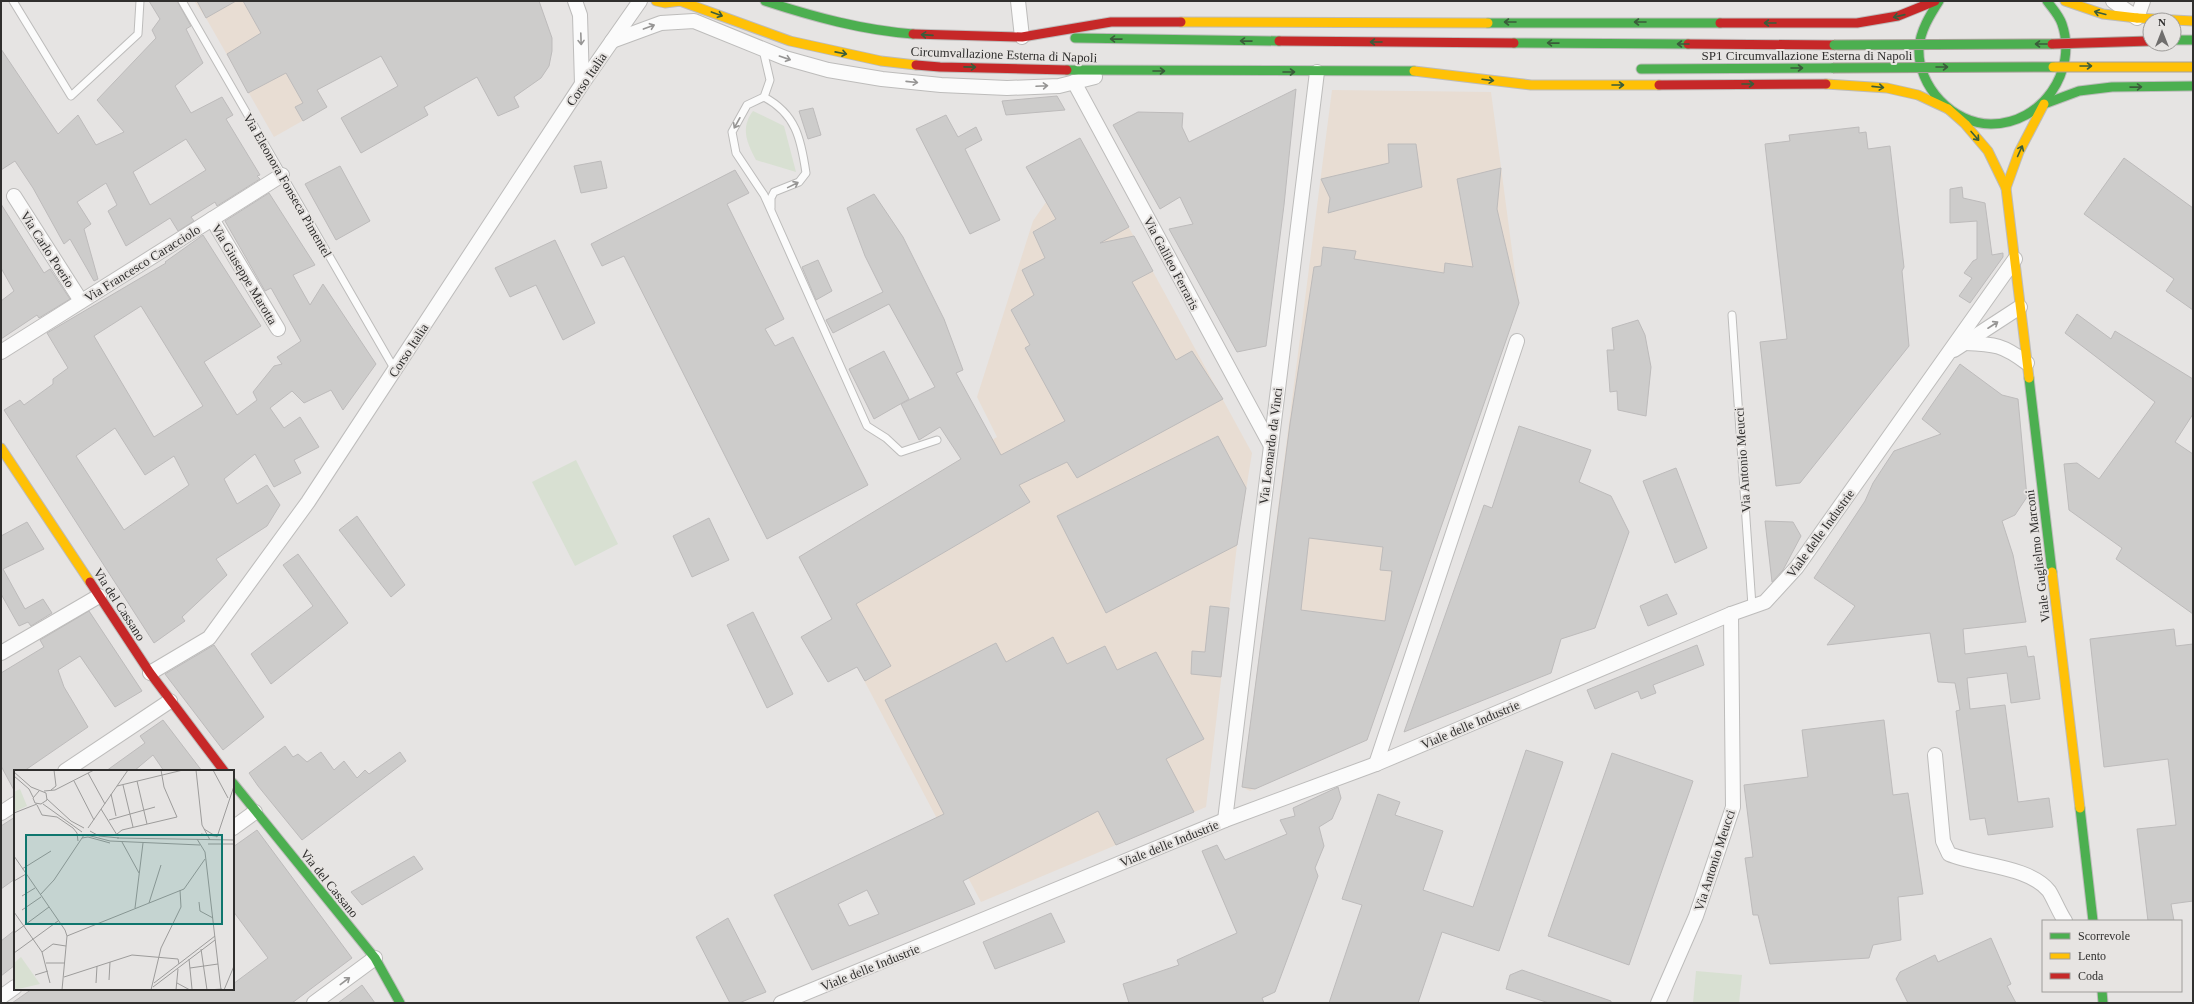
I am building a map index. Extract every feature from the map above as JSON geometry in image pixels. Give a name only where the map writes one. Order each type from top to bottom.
[{"type":"main road","name":"Circumvallazione Esterna di Napoli","points":[[656,1],[664,3],[680,1],[790,40],[831,52],[881,61],[940,67],[1120,71],[1422,71]]},
{"type":"main road","points":[[766,1],[815,17],[880,31],[929,35],[1022,37],[1111,22],[1857,23],[1914,13],[1935,1]]},
{"type":"main road","points":[[1940,1],[1926,20],[1919,48],[1924,77],[1940,101],[1948,109]]},
{"type":"main road","name":"Viale Guglielmo Marconi","points":[[2006,188],[2019,152],[2044,104],[2061,80],[2067,52],[2062,24],[2047,1]]},
{"type":"main road","points":[[2065,1],[2104,14],[2137,18],[2193,20]]},
{"type":"main road","name":"Circumvallazione Esterna di Napoli","points":[[1022,37],[1415,42]]},
{"type":"main road","name":"SP1 Circumvallazione Esterna di Napoli","points":[[1415,42],[1834,45],[2059,44],[2142,40]]},
{"type":"main road","points":[[2182,40],[2193,40]]},
{"type":"main road","name":"SP1 Circumvallazione Esterna di Napoli","points":[[1635,69],[2193,67]]},
{"type":"main road","points":[[1422,71],[1492,70]]},
{"type":"main road","points":[[1422,71],[1531,85],[1845,84],[1887,88],[1918,95],[1963,118],[1991,124],[2019,119],[2044,104],[2078,91],[2112,87],[2193,86]]},
{"type":"main road","name":"Viale Guglielmo Marconi","points":[[1948,109],[1965,124],[1988,151],[2006,188],[2093,920]]},
{"type":"main road","name":"Via del Cassano","points":[[1,448],[150,673],[223,770]]},
{"type":"main road","name":"Via del Cassano","points":[[234,784],[375,958],[400,1003]]},
{"type":"main road","points":[[2102,992],[2103,1003]]},
{"type":"street","points":[[576,1],[580,15],[582,84]]},
{"type":"street","name":"Corso Italia","points":[[150,673],[210,638],[308,502],[582,84],[640,1]]},
{"type":"street","points":[[1018,1],[1022,37]]},
{"type":"street","points":[[2113,1],[2137,18],[2143,1]]},
{"type":"street","points":[[612,40],[661,23],[694,21],[785,58],[828,70],[889,80],[941,85],[1007,88],[1058,86],[1120,71]]},
{"type":"street","name":"Via Leonardo da Vinci","points":[[1226,820],[1270,444],[1317,72]]},
{"type":"street","name":"Via Galileo Ferraris","points":[[1074,82],[1270,444]]},
{"type":"street","name":"Via Francesco Caracciolo","points":[[1,352],[282,175]]},
{"type":"street","name":"Via Carlo Poerio","points":[[14,196],[81,301]]},
{"type":"street","name":"Via Giuseppe Marotta","points":[[212,219],[278,329]]},
{"type":"street","name":"Viale delle Industrie","points":[[781,1003],[1226,820],[1376,764],[1731,614],[1765,602],[1797,568],[2015,259]]},
{"type":"street","points":[[1949,353],[2020,307]]},
{"type":"street","points":[[1376,764],[1517,341]]},
{"type":"street","points":[[1965,343],[1991,344],[2008,349],[2027,363]]},
{"type":"street","points":[[1,653],[99,596]]},
{"type":"street","name":"Via Antonio Meucci","points":[[1658,1003],[1696,916],[1732,807],[1731,614]]},
{"type":"street","points":[[66,770],[170,701]]},
{"type":"street","points":[[1935,755],[1943,841],[1949,854],[1963,860],[2013,871],[2038,881],[2049,892],[2056,908],[2064,920]]},
{"type":"street","points":[[1,813],[14,805]]},
{"type":"street","points":[[234,827],[256,812]]},
{"type":"street","points":[[314,1003],[375,958]]},
{"type":"street","points":[[1,997],[14,988]]},
{"type":"lane","points":[[13,1],[71,96],[138,34],[140,1]]},
{"type":"lane","name":"Via Eleonora Fonseca Pimentel","points":[[182,1],[394,370]]},
{"type":"lane","points":[[763,49],[770,80],[764,97],[747,105],[732,132],[736,153],[764,195],[867,426],[886,438],[901,452],[937,440]]},
{"type":"lane","points":[[764,97],[778,105],[791,119],[802,148],[806,173],[799,182],[774,192],[771,198],[771,210]]},
{"type":"lane","name":"Via Antonio Meucci","points":[[1732,315],[1752,606]]},
{"type":"shaded area","points":[[194,1],[269,1],[327,107],[274,137],[206,18]]},
{"type":"shaded area","points":[[1332,90],[1491,92],[1519,303],[1367,740],[1250,791],[1242,787]]},
{"type":"shaded area","points":[[753,111],[784,126],[796,172],[756,160],[746,136],[747,123]]},
{"type":"shaded area","points":[[1080,138],[1252,453],[1237,545],[1206,807],[981,902],[799,557],[997,437],[977,397],[1033,221],[1046,202],[1026,167]]},
{"type":"shaded area","points":[[576,460],[618,544],[575,566],[532,482]]},
{"type":"shaded area","points":[[1696,971],[1742,975],[1739,1003],[1693,1003]]},
{"type":"building","points":[[149,1],[177,1],[191,26],[186,29],[203,63],[175,86],[191,113],[222,97],[233,115],[226,119],[260,175],[257,176],[260,179],[217,206],[215,202],[191,217],[194,221],[178,231],[170,218],[126,246],[108,211],[117,205],[106,183],[77,202],[91,224],[84,229],[98,279],[94,281],[70,239],[64,244],[33,188],[15,161],[1,170],[1,49],[58,134],[78,115],[96,145],[124,132],[97,100],[156,38],[152,30],[160,19]],"holes":[[[186,139],[206,170],[150,205],[133,172]]]},
{"type":"building","points":[[197,1],[236,1],[206,18]]},
{"type":"building","points":[[243,1],[539,1],[552,38],[552,51],[549,66],[541,78],[514,97],[519,107],[498,116],[477,77],[424,107],[428,115],[361,153],[341,118],[398,86],[381,56],[317,90],[327,107],[303,121],[295,107],[303,103],[286,73],[248,93],[227,54],[261,33]]},
{"type":"building","points":[[1296,89],[1284,205],[1266,346],[1237,352],[1169,229],[1193,224],[1180,197],[1160,209],[1113,125],[1138,112],[1183,113],[1182,127],[1189,142]]},
{"type":"building","points":[[1057,96],[1065,110],[1006,115],[1002,101]]},
{"type":"building","points":[[813,108],[821,135],[808,139],[799,111]]},
{"type":"building","points":[[946,115],[958,137],[976,127],[982,140],[965,149],[1000,220],[970,234],[916,129]]},
{"type":"building","points":[[1859,127],[1859,133],[1866,132],[1868,149],[1890,146],[1904,267],[1902,271],[1909,346],[1800,483],[1776,486],[1760,342],[1787,339],[1765,144],[1790,141],[1789,135]]},
{"type":"building","points":[[1080,138],[1129,227],[1100,243],[1134,236],[1153,271],[1132,282],[1176,360],[1192,351],[1223,399],[1077,478],[1067,462],[1019,485],[1030,502],[856,604],[891,666],[865,681],[857,667],[828,682],[801,637],[832,619],[799,557],[961,459],[940,427],[919,440],[901,404],[935,387],[889,304],[833,333],[826,320],[883,292],[865,256],[847,208],[874,194],[903,237],[944,319],[963,370],[956,373],[1001,455],[1065,421],[1025,348],[1030,345],[1011,310],[1034,295],[1022,270],[1045,258],[1033,232],[1056,219],[1026,167]]},
{"type":"building","points":[[1388,144],[1416,144],[1422,187],[1328,213],[1330,198],[1321,179],[1389,163]]},
{"type":"building","points":[[2124,158],[2193,208],[2193,310],[2166,291],[2174,279],[2084,214]]},
{"type":"building","points":[[601,161],[607,188],[581,193],[574,166]]},
{"type":"building","points":[[340,166],[370,221],[336,240],[305,184]]},
{"type":"building","points":[[1501,168],[1497,209],[1519,303],[1367,740],[1255,789],[1242,787],[1290,424],[1314,267],[1321,266],[1323,247],[1356,251],[1354,259],[1444,273],[1445,263],[1473,267],[1457,179]],"holes":[[[1309,538],[1383,547],[1380,570],[1392,571],[1385,621],[1301,610]]]},
{"type":"building","points":[[735,170],[749,193],[727,204],[784,319],[765,329],[775,346],[793,337],[868,485],[767,539],[624,256],[602,266],[591,244]]},
{"type":"building","points":[[1962,187],[1963,198],[1985,203],[1992,255],[2003,253],[2003,257],[1970,303],[1959,296],[1972,278],[1964,273],[1973,261],[1977,259],[1977,221],[1950,223],[1950,189]]},
{"type":"building","points":[[269,193],[315,265],[293,275],[310,305],[323,284],[376,364],[343,410],[331,390],[304,403],[292,391],[270,408],[284,428],[300,417],[319,447],[294,460],[301,473],[274,487],[255,454],[224,479],[237,504],[267,485],[280,505],[267,526],[216,559],[227,575],[182,617],[185,621],[154,643],[4,410],[20,400],[24,405],[53,384],[53,379],[68,368],[47,333],[166,263],[165,262],[203,235],[261,326],[204,362],[237,415],[257,400],[253,392],[274,366],[282,364],[277,357],[301,341],[271,288],[265,291],[225,221]],"holes":[[[141,306],[203,406],[154,437],[94,336]],[[115,428],[145,475],[174,456],[189,485],[124,530],[76,456]]]},
{"type":"building","points":[[1,204],[44,273],[50,269],[70,299],[39,318],[37,315],[1,339],[1,301],[14,291],[1,268]]},
{"type":"building","points":[[555,240],[595,323],[563,340],[536,285],[510,297],[495,268]]},
{"type":"building","points":[[818,260],[832,291],[816,300],[802,267]]},
{"type":"building","points":[[2077,314],[2111,339],[2115,331],[2193,379],[2193,414],[2175,442],[2193,454],[2193,614],[2116,559],[2122,548],[2069,510],[2064,464],[2077,463],[2099,479],[2155,402],[2065,333]]},
{"type":"building","points":[[1638,320],[1645,335],[1651,367],[1646,416],[1618,410],[1617,391],[1610,392],[1607,350],[1614,350],[1612,328]]},
{"type":"building","points":[[884,351],[909,399],[874,419],[849,369]]},
{"type":"building","points":[[1960,364],[2002,395],[2018,399],[2027,497],[2015,515],[2002,521],[2013,555],[2026,622],[1963,629],[1965,654],[2026,646],[2028,657],[2034,656],[2040,699],[2011,703],[2007,673],[1967,678],[1970,709],[2005,705],[2018,802],[2049,798],[2053,827],[1988,835],[1985,818],[1970,820],[1956,711],[1960,710],[1955,683],[1938,682],[1930,633],[1827,645],[1855,606],[1814,578],[1865,501],[1873,483],[1894,451],[1941,434],[1922,419]]},
{"type":"building","points":[[1519,426],[1591,450],[1579,482],[1611,496],[1629,532],[1595,628],[1561,639],[1551,673],[1404,732],[1484,505],[1492,508]]},
{"type":"building","points":[[1218,436],[1246,488],[1237,545],[1106,613],[1057,516]]},
{"type":"building","points":[[1676,468],[1707,548],[1675,563],[1643,481]]},
{"type":"building","points":[[357,516],[405,585],[391,597],[339,530]]},
{"type":"building","points":[[709,518],[729,560],[692,577],[673,536]]},
{"type":"building","points":[[1765,521],[1793,522],[1801,536],[1783,570],[1772,582]]},
{"type":"building","points":[[27,522],[44,549],[3,569],[25,609],[43,599],[52,613],[31,626],[28,622],[19,626],[1,594],[1,536]]},
{"type":"building","points":[[298,554],[348,623],[271,684],[251,654],[313,606],[283,565]]},
{"type":"building","points":[[1667,594],[1677,614],[1648,626],[1640,606]]},
{"type":"building","points":[[1210,606],[1229,608],[1221,677],[1191,674],[1192,651],[1205,652]]},
{"type":"building","points":[[89,611],[142,691],[115,707],[80,656],[58,670],[64,687],[88,727],[25,770],[14,770],[14,790],[1,766],[1,673],[44,647],[40,640]]},
{"type":"building","points":[[753,612],[793,694],[767,708],[727,625]]},
{"type":"building","points":[[2174,629],[2176,646],[2193,644],[2193,901],[2171,904],[2174,920],[2148,920],[2137,829],[2176,825],[2168,759],[2104,767],[2090,639]]},
{"type":"building","points":[[1053,637],[1067,664],[1105,646],[1117,670],[1156,652],[1204,739],[1166,759],[1194,812],[1116,845],[1098,811],[963,881],[975,904],[812,970],[774,895],[944,814],[885,700],[996,643],[1006,662]],"holes":[[[867,890],[879,914],[849,926],[838,904]]]},
{"type":"building","points":[[214,645],[264,717],[223,750],[165,674]]},
{"type":"building","points":[[1697,645],[1704,665],[1653,685],[1656,693],[1641,699],[1638,691],[1595,709],[1587,690]]},
{"type":"building","points":[[163,720],[201,770],[163,770],[153,755],[135,770],[107,770],[145,743],[140,736]]},
{"type":"building","points":[[1884,720],[1893,795],[1908,793],[1923,894],[1898,897],[1901,940],[1873,945],[1869,958],[1770,964],[1758,915],[1753,915],[1745,858],[1753,857],[1744,785],[1808,777],[1802,730]]},
{"type":"building","points":[[285,746],[293,757],[298,754],[307,762],[321,752],[334,770],[344,761],[357,778],[365,770],[369,774],[400,752],[406,761],[302,840],[249,773]]},
{"type":"building","points":[[1526,750],[1563,762],[1499,951],[1442,932],[1418,1003],[1329,1003],[1362,905],[1342,899],[1378,794],[1400,802],[1395,815],[1443,831],[1423,890],[1473,907]]},
{"type":"building","points":[[1612,753],[1693,781],[1629,965],[1548,936]]},
{"type":"building","points":[[1338,787],[1341,798],[1332,819],[1319,827],[1324,846],[1315,868],[1318,876],[1275,992],[1262,998],[1264,1003],[1129,1003],[1123,984],[1179,965],[1177,960],[1237,933],[1202,851],[1217,845],[1225,860],[1287,834],[1280,820],[1295,816],[1293,808]]},
{"type":"building","points":[[14,818],[14,880],[1,889],[1,826]]},
{"type":"building","points":[[257,830],[352,958],[292,1003],[12,1003],[31,990],[234,990],[234,983],[268,958],[234,912],[234,846]]},
{"type":"building","points":[[414,856],[423,869],[362,905],[351,892]]},
{"type":"building","points":[[1051,913],[1065,942],[995,969],[983,942]]},
{"type":"building","points":[[728,918],[766,992],[739,1003],[730,1003],[696,937]]},
{"type":"building","points":[[14,931],[14,966],[1,976],[1,941]]},
{"type":"building","points":[[1991,938],[2011,984],[2007,986],[2016,1003],[1908,1003],[1896,979],[1900,972],[1935,955],[1938,962]]},
{"type":"building","points":[[1522,970],[1611,1001],[1611,1003],[1549,1003],[1506,989],[1510,975]]},
{"type":"building","points":[[362,985],[375,1003],[338,1003]]},
{"type":"traffic: fast","points":[[765,1],[838,22],[913,34]]},
{"type":"traffic: fast","points":[[1939,1],[1921,35],[1919,48],[1920,62],[1924,76],[1931,89],[1951,110],[1963,117],[1977,122],[1991,124],[2009,122],[2026,115],[2040,105],[2052,92],[2060,76],[2065,59],[2066,42],[2061,21],[2047,1]]},
{"type":"traffic: fast","points":[[1488,23],[1720,23]]},
{"type":"traffic: fast","points":[[1075,38],[1279,41]]},
{"type":"traffic: fast","points":[[2182,40],[2193,40]]},
{"type":"traffic: fast","points":[[1514,43],[1688,44]]},
{"type":"traffic: fast","points":[[1834,45],[2052,44]]},
{"type":"traffic: fast","points":[[1833,68],[2053,67]]},
{"type":"traffic: fast","points":[[1641,69],[1833,68]]},
{"type":"traffic: fast","points":[[1067,70],[1414,71]]},
{"type":"traffic: fast","points":[[2044,104],[2079,91],[2112,87],[2193,86]]},
{"type":"traffic: fast","points":[[2029,378],[2052,572]]},
{"type":"traffic: fast","points":[[234,784],[375,958],[400,1003]]},
{"type":"traffic: fast","points":[[2080,808],[2093,920]]},
{"type":"traffic: fast","points":[[2102,992],[2103,1003]]},
{"type":"traffic: slow","points":[[656,1],[665,3],[681,1]]},
{"type":"traffic: slow","points":[[680,1],[790,41],[881,61],[916,65]]},
{"type":"traffic: slow","points":[[2065,1],[2103,14],[2137,18]]},
{"type":"traffic: slow","points":[[2137,18],[2193,21]]},
{"type":"traffic: slow","points":[[1181,22],[1488,23]]},
{"type":"traffic: slow","points":[[2053,67],[2193,67]]},
{"type":"traffic: slow","points":[[1414,71],[1531,85],[1659,85]]},
{"type":"traffic: slow","points":[[1826,84],[1887,88],[1918,95],[1948,109]]},
{"type":"traffic: slow","points":[[2006,188],[2019,152],[2044,104]]},
{"type":"traffic: slow","points":[[1948,109],[1965,124],[1988,151],[2006,188],[2029,378]]},
{"type":"traffic: slow","points":[[1,448],[90,582]]},
{"type":"traffic: slow","points":[[2052,572],[2080,808]]},
{"type":"traffic: jam","points":[[1720,23],[1857,23],[1898,16],[1935,1]]},
{"type":"traffic: jam","points":[[913,34],[1022,37],[1111,22],[1181,22]]},
{"type":"traffic: jam","points":[[1279,41],[1514,43]]},
{"type":"traffic: jam","points":[[2052,44],[2142,41]]},
{"type":"traffic: jam","points":[[1688,44],[1834,45]]},
{"type":"traffic: jam","points":[[916,65],[940,67],[1067,70]]},
{"type":"traffic: jam","points":[[1659,85],[1826,84]]},
{"type":"traffic: jam","points":[[90,582],[150,673],[223,770]]}]
